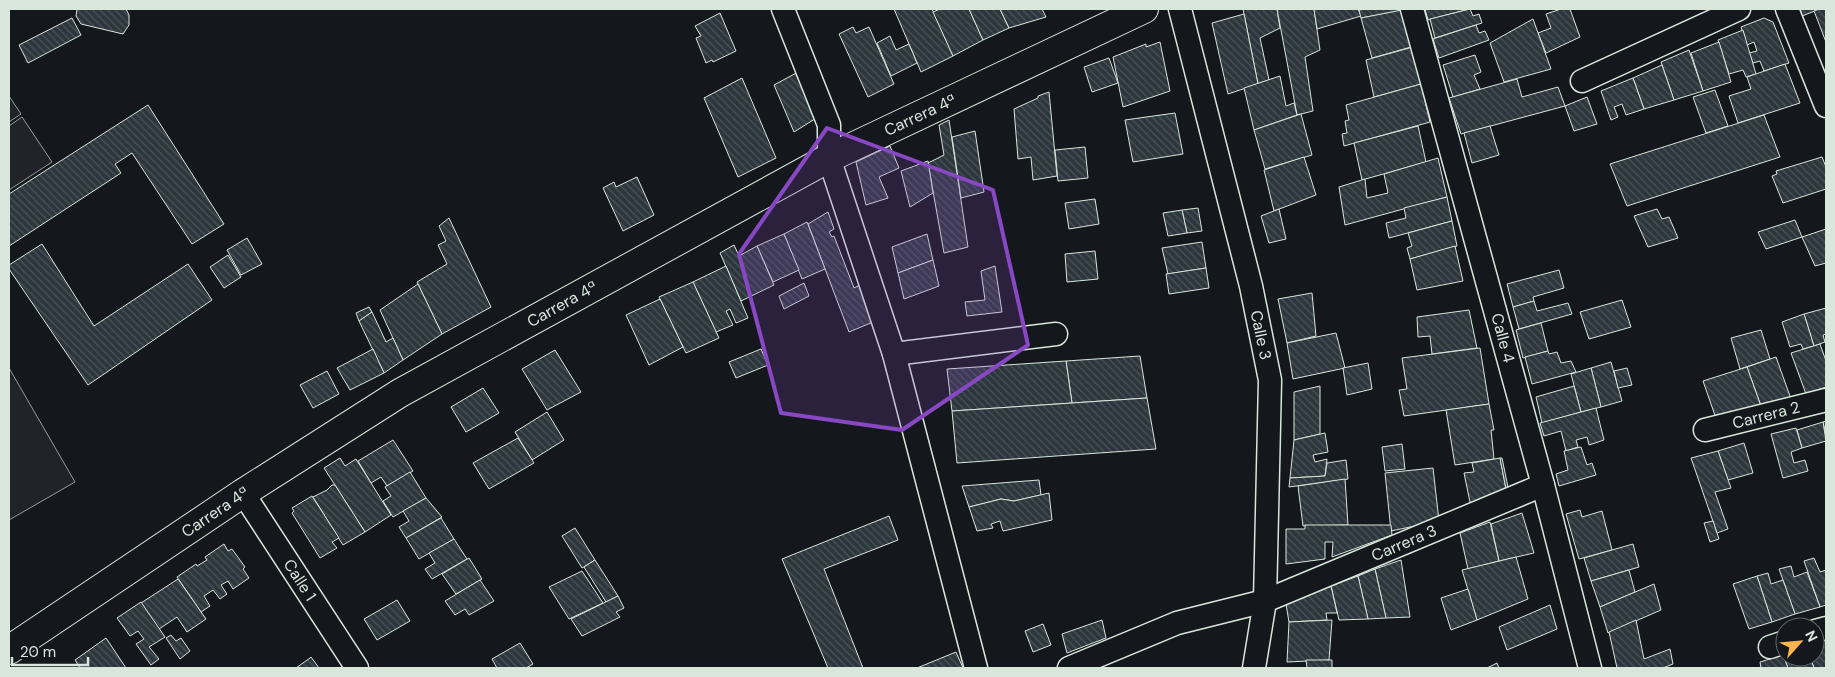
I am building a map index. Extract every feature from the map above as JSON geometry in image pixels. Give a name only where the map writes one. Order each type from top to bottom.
[{"type":"street","points":[[783,9],[830,124],[829,158],[894,354],[976,668]]},
{"type":"street","name":"Calle 3","points":[[1180,9],[1251,286],[1270,380],[1265,601],[1254,668]]},
{"type":"street","name":"Calle 4","points":[[1412,9],[1543,486],[1590,668]]},
{"type":"street","points":[[1582,81],[1738,9]]},
{"type":"street","points":[[1788,9],[1821,72],[1826,106]]},
{"type":"street","name":"Carrera 4ª","points":[[9,650],[243,493],[400,393],[829,158],[1134,11]]},
{"type":"street","points":[[894,354],[1056,334]]},
{"type":"street","name":"Carrera 2","points":[[1705,430],[1826,400]]},
{"type":"street","name":"Carrera 3","points":[[1069,668],[1177,623],[1265,601],[1543,486]]},
{"type":"street","name":"Calle 1","points":[[243,493],[356,668]]},
{"type":"highlighted area","points":[[827,128],[993,190],[1028,345],[902,430],[781,413],[739,254]]},
{"type":"shaded area","points":[[9,96],[21,114],[9,122]]},
{"type":"shaded area","points":[[22,117],[52,162],[9,190],[9,126]]},
{"type":"shaded area","points":[[9,368],[75,482],[9,520]]},
{"type":"building","points":[[77,9],[126,9],[129,15],[129,25],[123,34],[81,24],[76,16]]},
{"type":"building","points":[[894,9],[932,9],[953,56],[921,72]]},
{"type":"building","points":[[940,9],[969,9],[983,40],[953,56],[933,12]]},
{"type":"building","points":[[969,9],[1000,9],[1009,28],[983,40]]},
{"type":"building","points":[[1000,9],[1042,9],[1046,17],[1009,28]]},
{"type":"building","points":[[1243,9],[1277,9],[1280,28],[1260,38],[1269,80],[1258,84]]},
{"type":"building","points":[[1277,9],[1314,9],[1320,50],[1305,57],[1313,111],[1297,115]]},
{"type":"building","points":[[1314,9],[1358,9],[1361,16],[1317,29]]},
{"type":"building","points":[[1425,9],[1469,9],[1428,20]]},
{"type":"building","points":[[1470,9],[1473,16],[1479,14],[1482,23],[1435,38],[1430,19]]},
{"type":"building","points":[[1561,9],[1570,9],[1580,37],[1546,53],[1538,33],[1551,28],[1546,14]]},
{"type":"building","points":[[1800,9],[1820,9],[1802,16]]},
{"type":"building","points":[[1826,9],[1826,42],[1814,11]]},
{"type":"building","points":[[1359,10],[1404,10],[1361,18]]},
{"type":"building","points":[[1402,10],[1411,47],[1372,58],[1361,18]]},
{"type":"building","points":[[720,13],[736,51],[713,62],[712,60],[706,63],[696,38],[701,36],[695,26]]},
{"type":"building","points":[[1244,14],[1258,84],[1228,94],[1212,23]]},
{"type":"building","points":[[72,18],[81,35],[28,63],[19,45]]},
{"type":"building","points":[[1764,18],[1773,22],[1789,63],[1764,71],[1760,61],[1753,63],[1749,53],[1757,51],[1754,42],[1747,45],[1741,27]]},
{"type":"building","points":[[1533,19],[1551,69],[1504,82],[1490,43]]},
{"type":"building","points":[[1476,25],[1479,33],[1485,31],[1489,40],[1439,58],[1433,39]]},
{"type":"building","points":[[853,27],[856,33],[869,27],[894,84],[868,97],[839,34]]},
{"type":"building","points":[[1743,30],[1756,74],[1746,77],[1743,70],[1729,74],[1718,40]]},
{"type":"building","points":[[890,36],[896,50],[909,44],[917,63],[891,76],[877,43]]},
{"type":"building","points":[[1160,42],[1170,91],[1123,107],[1113,57],[1146,44],[1146,47]]},
{"type":"building","points":[[1719,42],[1731,82],[1703,91],[1691,53]]},
{"type":"building","points":[[1413,47],[1421,84],[1374,97],[1366,60]]},
{"type":"building","points":[[1689,50],[1703,91],[1674,100],[1661,62]]},
{"type":"building","points":[[1475,55],[1481,72],[1474,75],[1480,89],[1453,97],[1443,65]]},
{"type":"building","points":[[1109,58],[1118,83],[1092,92],[1084,67]]},
{"type":"building","points":[[1785,64],[1800,103],[1738,123],[1729,96],[1751,89],[1747,77]]},
{"type":"building","points":[[1662,65],[1674,100],[1644,109],[1633,78]]},
{"type":"building","points":[[800,71],[818,117],[794,132],[774,85]]},
{"type":"building","points":[[1280,76],[1286,106],[1294,103],[1297,115],[1254,130],[1244,88]]},
{"type":"building","points":[[742,78],[776,158],[738,177],[704,98]]},
{"type":"building","points":[[1633,78],[1644,109],[1626,115],[1622,104],[1614,107],[1618,117],[1611,120],[1601,91]]},
{"type":"building","points":[[1517,79],[1522,97],[1558,87],[1565,106],[1461,134],[1449,98]]},
{"type":"building","points":[[1421,84],[1430,122],[1344,146],[1342,134],[1347,133],[1345,121],[1349,120],[1346,105]]},
{"type":"building","points":[[1715,90],[1728,126],[1706,133],[1693,97]]},
{"type":"building","points":[[1049,92],[1057,176],[1033,180],[1031,157],[1018,159],[1014,109]]},
{"type":"building","points":[[1587,97],[1597,124],[1574,131],[1565,106]]},
{"type":"building","points":[[148,105],[224,224],[192,244],[132,153],[115,164],[121,173],[9,246],[9,194]]},
{"type":"building","points":[[1175,113],[1183,154],[1133,162],[1125,120]]},
{"type":"building","points":[[1301,114],[1312,155],[1265,169],[1254,130]]},
{"type":"building","points":[[1764,115],[1780,157],[1627,206],[1610,164]]},
{"type":"building","points":[[949,120],[968,247],[944,253],[928,163],[944,155],[939,125]]},
{"type":"building","points":[[1418,126],[1426,162],[1362,180],[1354,143]]},
{"type":"building","points":[[1490,126],[1499,155],[1472,163],[1464,133]]},
{"type":"building","points":[[975,131],[984,192],[961,198],[952,137]]},
{"type":"building","points":[[890,146],[899,168],[879,177],[888,198],[866,205],[856,162]]},
{"type":"building","points":[[1085,147],[1088,178],[1058,181],[1055,150]]},
{"type":"building","points":[[1304,157],[1316,195],[1274,211],[1264,170]]},
{"type":"building","points":[[1822,157],[1826,167],[1826,189],[1783,203],[1772,176],[1777,174],[1776,171]]},
{"type":"building","points":[[1438,158],[1447,197],[1345,225],[1339,187],[1365,179],[1367,198],[1388,193],[1384,174]]},
{"type":"building","points":[[928,161],[933,193],[910,207],[901,171]]},
{"type":"building","points":[[637,177],[654,215],[623,231],[603,188],[614,182],[616,187]]},
{"type":"building","points":[[1447,197],[1452,221],[1389,238],[1386,223],[1406,218],[1404,208]]},
{"type":"building","points":[[1095,199],[1099,224],[1069,229],[1065,203]]},
{"type":"building","points":[[1198,208],[1202,231],[1187,233],[1182,210]]},
{"type":"building","points":[[1279,209],[1286,239],[1269,243],[1261,216]]},
{"type":"building","points":[[1657,209],[1662,219],[1669,217],[1678,238],[1648,247],[1634,216]]},
{"type":"building","points":[[1182,210],[1187,233],[1168,236],[1163,213]]},
{"type":"building","points":[[828,212],[834,229],[829,232],[832,237],[834,236],[854,288],[860,285],[873,322],[849,332],[808,224]]},
{"type":"building","points":[[449,218],[491,307],[442,334],[417,282],[447,264],[438,245],[446,241],[439,226]]},
{"type":"building","points":[[1795,220],[1802,237],[1766,249],[1758,232]]},
{"type":"building","points":[[1452,221],[1457,246],[1410,259],[1407,248],[1412,246],[1408,233]]},
{"type":"building","points":[[807,222],[825,269],[802,279],[784,234]]},
{"type":"building","points":[[1826,229],[1826,263],[1815,266],[1802,237]]},
{"type":"building","points":[[784,234],[799,270],[773,282],[757,246]]},
{"type":"building","points":[[927,234],[933,260],[898,273],[892,247]]},
{"type":"building","points":[[247,238],[262,264],[241,275],[227,250]]},
{"type":"building","points":[[1202,242],[1206,268],[1168,274],[1162,248]]},
{"type":"building","points":[[42,244],[94,326],[188,264],[212,300],[88,385],[9,269],[9,265]]},
{"type":"building","points":[[734,245],[739,256],[757,246],[774,285],[741,301],[720,253]]},
{"type":"building","points":[[1455,246],[1463,281],[1417,290],[1410,259]]},
{"type":"building","points":[[1095,251],[1098,279],[1067,282],[1065,254]]},
{"type":"building","points":[[228,255],[241,277],[224,288],[210,267]]},
{"type":"building","points":[[933,260],[939,286],[904,299],[898,273]]},
{"type":"building","points":[[726,266],[748,318],[736,323],[730,309],[726,311],[733,325],[716,332],[693,282]]},
{"type":"building","points":[[995,266],[1002,312],[967,316],[965,302],[985,300],[981,271]]},
{"type":"building","points":[[1206,268],[1209,288],[1169,294],[1166,274]]},
{"type":"building","points":[[1559,270],[1564,288],[1533,297],[1534,301],[1513,307],[1507,284]]},
{"type":"building","points":[[693,282],[719,338],[686,353],[659,297]]},
{"type":"building","points":[[804,283],[809,296],[784,309],[779,296]]},
{"type":"building","points":[[418,284],[442,334],[403,360],[380,310]]},
{"type":"building","points":[[1312,293],[1316,336],[1287,343],[1278,299]]},
{"type":"building","points":[[660,299],[683,347],[649,365],[626,315]]},
{"type":"building","points":[[1622,300],[1631,327],[1589,339],[1580,312]]},
{"type":"building","points":[[1534,301],[1537,311],[1568,303],[1572,314],[1519,329],[1513,307]]},
{"type":"building","points":[[369,307],[372,312],[359,321],[356,313]]},
{"type":"building","points":[[1826,308],[1826,334],[1823,335],[1825,342],[1814,346],[1804,314]]},
{"type":"building","points":[[1469,310],[1477,348],[1432,354],[1430,336],[1418,337],[1417,317]]},
{"type":"building","points":[[372,312],[386,342],[393,338],[403,360],[384,373],[359,321]]},
{"type":"building","points":[[1804,314],[1814,346],[1803,349],[1801,344],[1790,347],[1782,322]]},
{"type":"building","points":[[1541,323],[1548,351],[1523,358],[1516,330]]},
{"type":"building","points":[[1761,330],[1770,359],[1740,369],[1731,338]]},
{"type":"building","points":[[1336,333],[1345,368],[1293,379],[1287,343]]},
{"type":"building","points":[[1820,344],[1826,361],[1826,387],[1806,394],[1791,353]]},
{"type":"building","points":[[1480,348],[1489,404],[1404,416],[1399,390],[1407,389],[1402,358]]},
{"type":"building","points":[[373,349],[384,373],[350,390],[337,368]]},
{"type":"building","points":[[761,349],[768,365],[736,378],[729,362]]},
{"type":"building","points":[[555,350],[581,392],[547,410],[522,369]]},
{"type":"building","points":[[1548,351],[1549,354],[1557,352],[1561,363],[1571,361],[1576,372],[1532,384],[1525,357]]},
{"type":"building","points":[[1140,356],[1147,398],[1072,403],[1066,361]]},
{"type":"building","points":[[1776,357],[1791,399],[1762,409],[1747,367]]},
{"type":"building","points":[[1066,361],[1072,403],[952,411],[947,369]]},
{"type":"building","points":[[1611,362],[1622,401],[1601,407],[1591,368]]},
{"type":"building","points":[[1368,363],[1372,389],[1347,395],[1343,368]]},
{"type":"building","points":[[1747,367],[1762,409],[1718,424],[1703,381]]},
{"type":"building","points":[[1591,368],[1601,407],[1581,412],[1571,374]]},
{"type":"building","points":[[1627,368],[1632,385],[1618,388],[1614,371]]},
{"type":"building","points":[[327,371],[339,394],[313,408],[300,385]]},
{"type":"building","points":[[1320,386],[1320,434],[1294,440],[1294,392]]},
{"type":"building","points":[[1574,386],[1581,412],[1542,423],[1536,397]]},
{"type":"building","points":[[483,388],[499,413],[466,432],[451,407]]},
{"type":"building","points":[[1147,398],[1156,449],[957,463],[952,411]]},
{"type":"building","points":[[1489,404],[1494,430],[1491,430],[1494,459],[1455,465],[1446,410]]},
{"type":"building","points":[[1596,408],[1604,440],[1589,445],[1587,437],[1576,440],[1578,447],[1566,451],[1561,431],[1544,436],[1540,423]]},
{"type":"building","points":[[547,412],[564,440],[532,460],[515,432]]},
{"type":"building","points":[[1826,421],[1826,435],[1823,422]]},
{"type":"building","points":[[1823,422],[1826,441],[1802,448],[1797,430]]},
{"type":"building","points":[[1796,428],[1802,448],[1791,452],[1794,463],[1805,460],[1808,471],[1783,478],[1771,434]]},
{"type":"building","points":[[1325,433],[1328,452],[1313,455],[1315,462],[1327,459],[1325,476],[1290,478],[1294,440]]},
{"type":"building","points":[[518,438],[534,463],[489,489],[473,463]]},
{"type":"building","points":[[393,440],[413,471],[387,486],[381,477],[371,483],[358,461]]},
{"type":"building","points":[[1744,443],[1753,473],[1728,480],[1718,451]]},
{"type":"building","points":[[1402,444],[1405,469],[1385,471],[1382,447]]},
{"type":"building","points":[[1581,447],[1587,465],[1592,463],[1596,475],[1559,486],[1556,474],[1568,470],[1564,451]]},
{"type":"building","points":[[1718,451],[1731,488],[1715,492],[1728,529],[1717,533],[1691,458]]},
{"type":"building","points":[[340,458],[345,466],[356,459],[391,515],[365,532],[324,468]]},
{"type":"building","points":[[1500,458],[1507,494],[1471,507],[1464,473],[1474,472],[1472,463]]},
{"type":"building","points":[[1500,458],[1502,458],[1510,497],[1507,494]]},
{"type":"building","points":[[1346,460],[1348,479],[1289,487],[1290,478],[1325,476],[1327,463]]},
{"type":"building","points":[[1433,468],[1439,521],[1391,531],[1385,473]]},
{"type":"building","points":[[410,472],[426,498],[393,517],[383,501],[391,496],[385,487]]},
{"type":"building","points":[[1345,479],[1348,525],[1303,526],[1298,486]]},
{"type":"building","points":[[1039,480],[1041,495],[1014,501],[1001,499],[969,507],[962,486]]},
{"type":"building","points":[[332,485],[335,485],[365,532],[343,545],[313,497],[327,490]]},
{"type":"building","points":[[1049,493],[1052,520],[1003,531],[1000,521],[991,524],[993,528],[977,531],[969,507],[1001,499],[1014,501]]},
{"type":"building","points":[[312,496],[339,538],[332,542],[337,548],[320,558],[292,513],[294,511],[292,508]]},
{"type":"building","points":[[426,498],[442,517],[406,538],[399,527],[409,521],[403,511]]},
{"type":"building","points":[[1580,510],[1582,517],[1602,511],[1612,550],[1579,559],[1566,514]]},
{"type":"building","points":[[1522,513],[1534,553],[1499,561],[1491,524]]},
{"type":"building","points":[[889,516],[898,540],[824,569],[863,668],[828,668],[782,559]]},
{"type":"building","points":[[441,518],[454,539],[419,559],[406,538]]},
{"type":"building","points":[[1713,521],[1719,539],[1710,542],[1704,523]]},
{"type":"building","points":[[1490,522],[1499,561],[1468,569],[1460,533]]},
{"type":"building","points":[[1305,525],[1391,525],[1392,535],[1332,557],[1333,542],[1325,542],[1325,559],[1286,564],[1286,529],[1305,529]]},
{"type":"building","points":[[575,528],[595,560],[582,568],[562,536]]},
{"type":"building","points":[[454,539],[467,559],[432,579],[425,569],[435,563],[429,553]]},
{"type":"building","points":[[224,544],[228,551],[232,549],[245,567],[243,569],[249,578],[233,589],[228,581],[221,585],[227,594],[220,599],[213,590],[204,596],[210,606],[201,612],[177,577],[196,564],[197,566],[207,560],[205,557]]},
{"type":"building","points":[[1633,544],[1639,567],[1591,581],[1584,558]]},
{"type":"building","points":[[1516,557],[1528,599],[1477,620],[1462,570]]},
{"type":"building","points":[[469,558],[482,579],[456,594],[442,574]]},
{"type":"building","points":[[1814,558],[1820,572],[1826,570],[1826,605],[1820,607],[1804,561]]},
{"type":"building","points":[[595,560],[618,596],[606,602],[584,567]]},
{"type":"building","points":[[1401,560],[1410,617],[1386,618],[1375,569]]},
{"type":"building","points":[[1791,566],[1794,577],[1807,572],[1820,607],[1795,614],[1779,569]]},
{"type":"building","points":[[1375,569],[1386,618],[1368,619],[1358,576]]},
{"type":"building","points":[[1629,570],[1635,592],[1600,607],[1591,581]]},
{"type":"building","points":[[582,571],[603,603],[569,619],[549,587]]},
{"type":"building","points":[[1768,573],[1771,584],[1783,580],[1795,614],[1786,617],[1775,617],[1775,621],[1772,622],[1757,576]]},
{"type":"building","points":[[1358,576],[1368,619],[1339,620],[1331,586]]},
{"type":"building","points":[[1757,576],[1772,622],[1749,629],[1733,584]]},
{"type":"building","points":[[178,579],[206,619],[187,632],[177,617],[159,629],[141,603]]},
{"type":"building","points":[[480,580],[494,601],[469,615],[465,609],[455,615],[445,601]]},
{"type":"building","points":[[1654,584],[1661,610],[1608,633],[1600,607]]},
{"type":"building","points":[[1331,586],[1337,613],[1326,613],[1327,620],[1289,622],[1286,604]]},
{"type":"building","points":[[1468,589],[1477,620],[1451,630],[1441,598]]},
{"type":"building","points":[[618,596],[624,608],[616,612],[620,617],[582,636],[571,619]]},
{"type":"building","points":[[397,600],[410,621],[377,640],[364,619]]},
{"type":"building","points":[[141,602],[165,637],[149,647],[159,659],[151,665],[136,644],[144,639],[138,631],[130,636],[117,618]]},
{"type":"building","points":[[1550,605],[1557,629],[1507,650],[1499,627]]},
{"type":"building","points":[[1102,620],[1106,638],[1067,653],[1062,634]]},
{"type":"building","points":[[1332,620],[1329,660],[1287,662],[1289,622]]},
{"type":"building","points":[[1636,620],[1644,659],[1670,649],[1673,664],[1663,668],[1617,668],[1609,632]]},
{"type":"building","points":[[1043,624],[1051,645],[1033,652],[1025,631]]},
{"type":"building","points":[[171,635],[176,641],[181,638],[190,651],[180,659],[166,638]]},
{"type":"building","points":[[106,638],[126,668],[80,668],[75,660]]},
{"type":"building","points":[[1825,640],[1826,668],[1814,668],[1825,667]]},
{"type":"building","points":[[520,643],[533,664],[526,668],[497,668],[492,659]]},
{"type":"building","points":[[956,652],[963,668],[917,668]]},
{"type":"building","points":[[1775,657],[1775,667],[1788,668],[1761,668],[1760,662]]},
{"type":"building","points":[[310,658],[319,668],[296,668]]},
{"type":"building","points":[[1306,660],[1332,660],[1332,668],[1307,668]]},
{"type":"building","points":[[1497,663],[1499,668],[1487,668]]},
{"type":"building","points":[[1788,667],[1814,668],[1788,668]]}]
